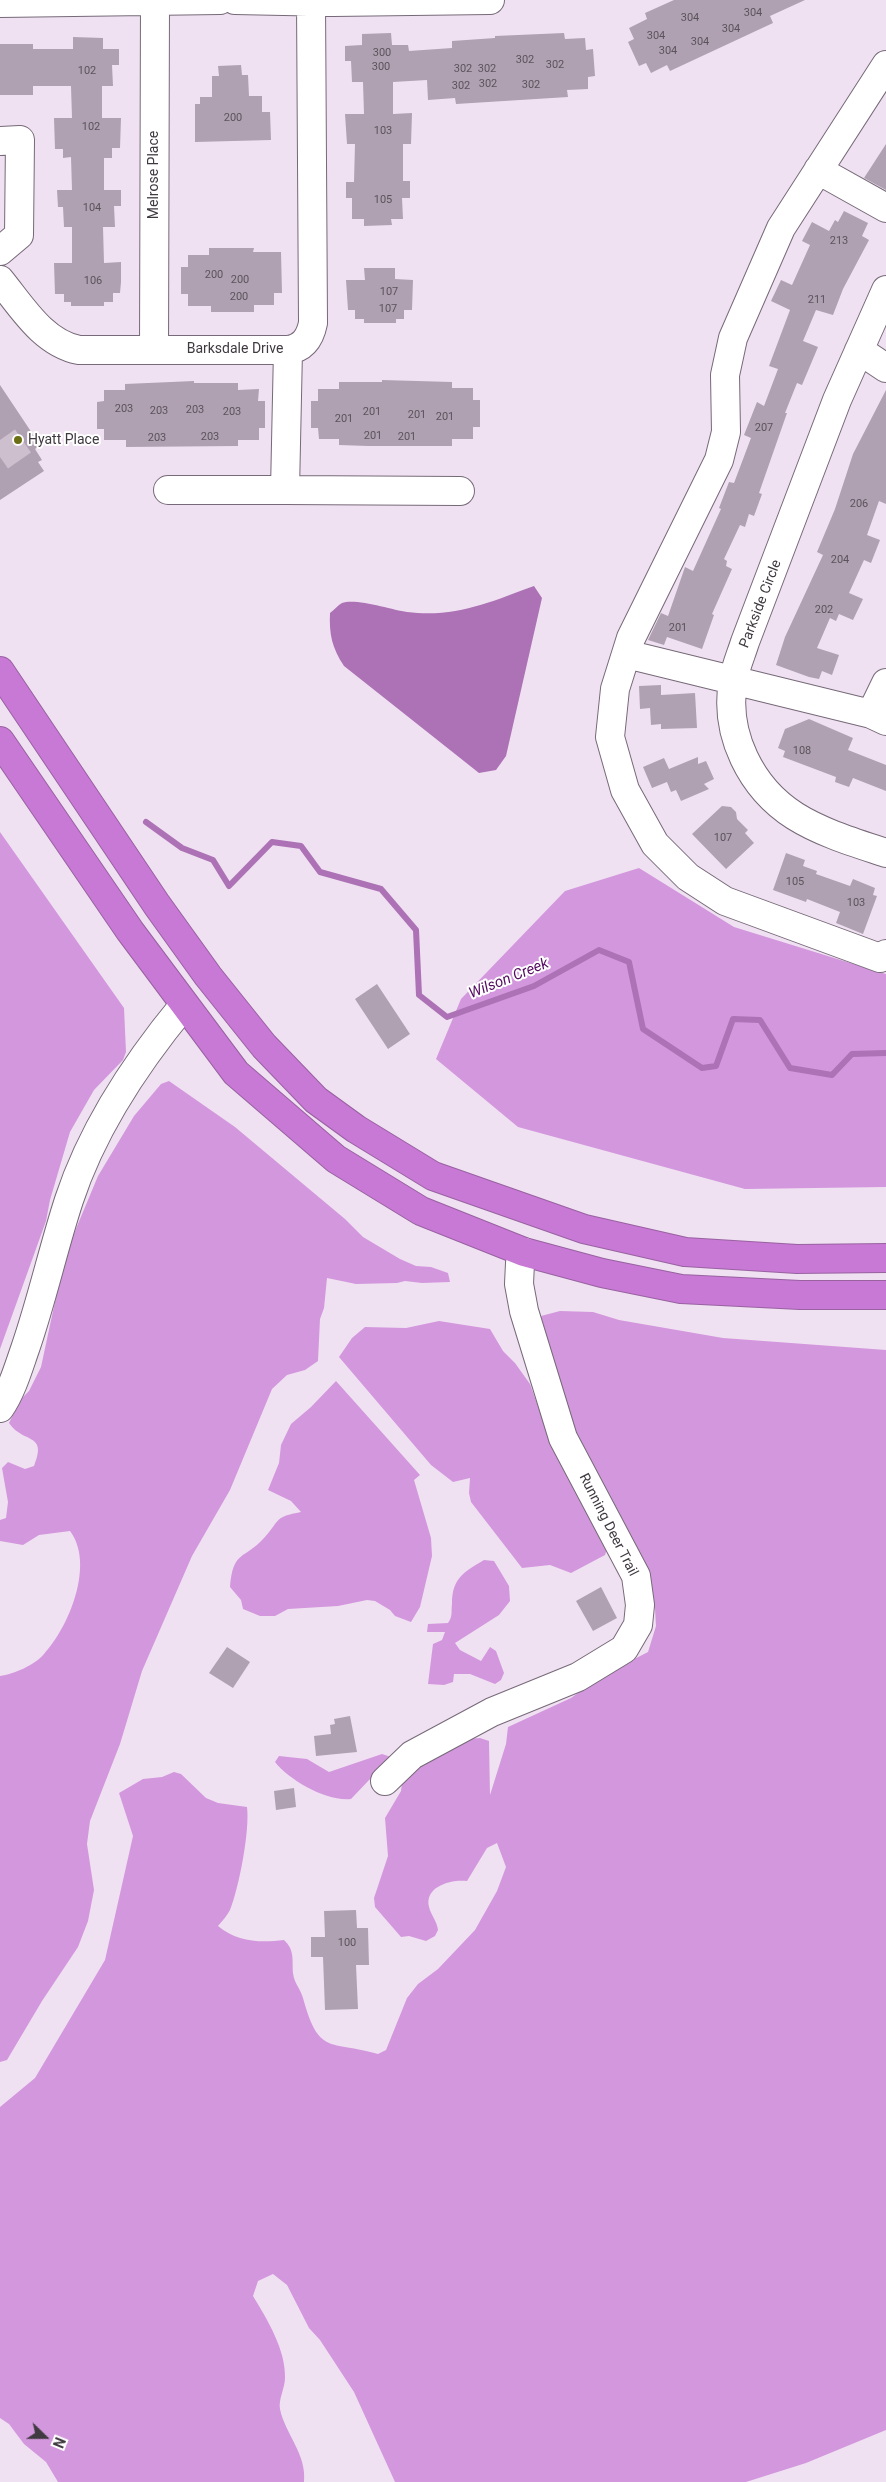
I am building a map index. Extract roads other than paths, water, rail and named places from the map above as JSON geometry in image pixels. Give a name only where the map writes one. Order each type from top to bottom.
[{"type":"highway","points":[[0,671],[151,897],[208,976],[271,1053],[316,1100],[356,1129],[433,1176],[584,1229],[685,1252],[797,1259],[886,1258]]},
{"type":"highway","points":[[0,741],[130,932],[236,1073],[336,1159],[421,1211],[524,1252],[602,1273],[682,1289],[800,1295],[886,1295]]},
{"type":"street","points":[[0,3],[220,0]]},
{"type":"street","points":[[235,0],[311,2],[490,0]]},
{"type":"street","name":"Melrose Place","points":[[154,348],[155,2]]},
{"type":"street","name":"Barksdale Drive","points":[[0,280],[46,334],[66,348],[79,350],[154,348],[288,350],[302,345],[310,336],[313,323],[311,2]]},
{"type":"street","points":[[886,65],[781,228],[733,338],[725,374],[726,432],[718,460],[631,638],[615,689],[610,737],[625,790],[654,844],[688,877],[725,901],[880,958],[886,954]]},
{"type":"street","points":[[0,141],[20,140],[19,236],[0,251]]},
{"type":"street","points":[[818,170],[886,208]]},
{"type":"street","name":"Parkside Circle","points":[[886,290],[837,400],[745,642],[733,682],[732,706],[735,733],[742,756],[756,778],[774,799],[795,816],[820,828],[886,853]]},
{"type":"street","points":[[284,490],[288,350]]},
{"type":"street","points":[[858,350],[886,368]]},
{"type":"street","points":[[168,490],[460,491]]},
{"type":"street","points":[[626,654],[733,682],[757,685],[878,717],[886,683]]},
{"type":"street","points":[[0,1408],[6,1398],[39,1309],[70,1198],[90,1149],[113,1103],[149,1048],[184,1005]]},
{"type":"street","name":"Running Deer Trail","points":[[385,1781],[412,1756],[492,1712],[578,1677],[624,1649],[638,1625],[640,1605],[636,1576],[563,1438],[524,1311],[519,1284],[520,1263],[524,1252]]},
{"type":"waterway","name":"Wilson Creek","points":[[146,822],[182,848],[213,860],[229,886],[272,842],[301,846],[320,872],[381,889],[416,930],[419,995],[447,1017],[534,986],[599,950],[629,962],[643,1029],[702,1068],[716,1066],[733,1019],[760,1020],[790,1068],[832,1075],[852,1054],[886,1053]]},
{"type":"tunnel","points":[[0,457],[33,434]]},
{"type":"place","name":"Hyatt Place","points":[[18,440]]}]
